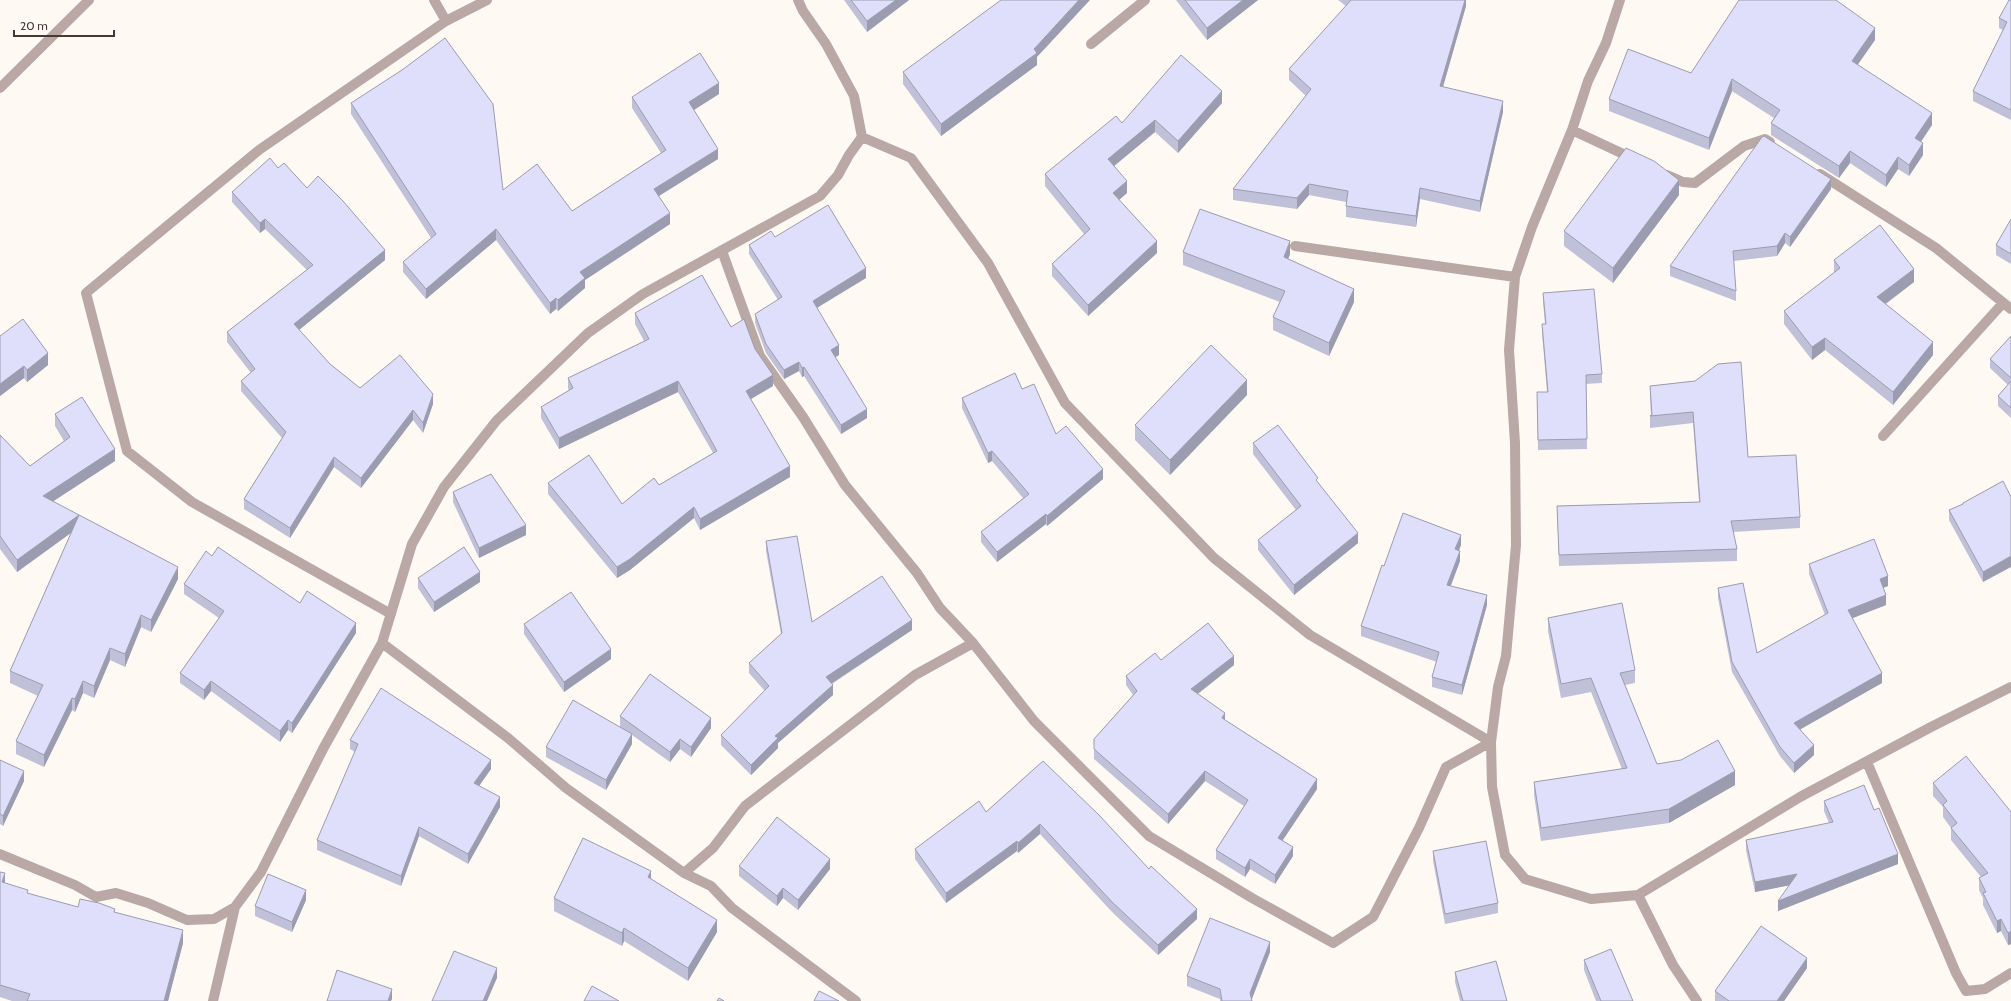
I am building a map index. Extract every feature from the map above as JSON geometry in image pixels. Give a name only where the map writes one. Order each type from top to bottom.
[{"type":"street","points":[[0,88],[89,0]]},
{"type":"street","points":[[434,0],[446,21]]},
{"type":"street","points":[[391,614],[192,502],[127,451],[86,293],[259,150],[446,21],[487,0]]},
{"type":"street","points":[[213,1001],[235,907],[261,872],[323,748],[382,643],[412,544],[444,487],[497,420],[588,333],[643,294],[820,196],[838,175],[849,155],[862,137],[854,96],[826,44],[803,11],[798,0]]},
{"type":"street","points":[[1091,44],[1145,0]]},
{"type":"street","points":[[1620,0],[1606,43],[1588,82],[1572,130],[1532,228],[1515,277],[1509,350],[1515,443],[1516,545],[1506,656],[1498,687],[1491,742],[1492,787],[1505,855],[1525,879],[1592,899],[1638,895],[1800,797],[1930,727],[2011,688]]},
{"type":"street","points":[[1572,130],[1641,163]]},
{"type":"street","points":[[862,137],[911,158],[988,263],[1065,403],[1214,558],[1310,635],[1491,742]]},
{"type":"street","points":[[1655,169],[1683,182],[1695,183],[1744,146],[1765,139],[1777,146]]},
{"type":"street","points":[[1809,167],[1936,248],[2007,306],[1883,436]]},
{"type":"street","points":[[1295,246],[1515,277]]},
{"type":"street","points":[[722,251],[760,356],[803,417],[845,486],[918,573],[940,608],[973,644],[1034,721],[1149,836],[1252,898],[1333,943],[1373,917],[1419,828],[1446,767],[1491,742]]},
{"type":"street","points":[[382,643],[508,738],[566,788],[684,873],[711,886],[732,908],[856,1001]]},
{"type":"street","points":[[684,873],[713,848],[745,806],[915,675],[973,644]]},
{"type":"street","points":[[1867,762],[1956,973],[1966,991],[1984,989],[2011,973]]},
{"type":"street","points":[[0,854],[75,886],[96,897],[116,893],[148,903],[187,920],[214,919],[235,907]]},
{"type":"street","points":[[1638,895],[1673,965],[1697,1001]]},
{"type":"building","points":[[851,0],[896,0],[867,21]]},
{"type":"building","points":[[1001,0],[1079,0],[1034,49],[1037,53],[941,124],[903,72]]},
{"type":"building","points":[[1185,0],[1243,0],[1207,28]]},
{"type":"building","points":[[1351,0],[1465,0],[1440,86],[1503,101],[1480,201],[1420,188],[1416,216],[1346,206],[1348,191],[1309,184],[1297,198],[1233,189],[1311,89],[1289,69]]},
{"type":"building","points":[[1739,0],[1836,0],[1875,28],[1852,61],[1932,113],[1915,138],[1923,143],[1909,165],[1898,157],[1886,175],[1850,151],[1839,166],[1771,123],[1780,110],[1732,79],[1709,138],[1609,99],[1628,49],[1691,73]]},
{"type":"building","points":[[2009,0],[2011,0],[2011,110],[1973,91],[2007,22],[1999,18]]},
{"type":"building","points":[[445,38],[493,104],[503,190],[537,164],[572,211],[666,150],[632,97],[700,53],[719,83],[689,102],[718,149],[654,189],[670,213],[580,272],[585,278],[558,300],[556,298],[550,303],[496,229],[426,289],[403,262],[436,234],[351,103],[402,70]]},
{"type":"building","points":[[1181,55],[1222,91],[1178,141],[1155,120],[1108,159],[1127,181],[1113,193],[1157,241],[1088,305],[1052,264],[1090,229],[1045,174],[1116,116],[1122,123]]},
{"type":"building","points":[[1764,136],[1831,179],[1790,237],[1785,233],[1777,246],[1733,251],[1736,291],[1670,266],[1762,137]]},
{"type":"building","points":[[1626,148],[1654,161],[1679,180],[1613,268],[1564,231]]},
{"type":"building","points":[[270,158],[278,168],[284,163],[307,188],[318,176],[343,201],[385,250],[294,324],[330,364],[360,388],[400,355],[433,394],[423,423],[413,410],[361,478],[334,457],[290,528],[244,499],[286,432],[241,381],[255,369],[227,332],[313,265],[265,219],[260,223],[232,192]]},
{"type":"building","points":[[828,205],[866,268],[813,301],[839,345],[831,350],[867,409],[841,425],[804,367],[802,368],[799,362],[784,370],[766,344],[755,314],[782,297],[749,245],[771,231],[775,237]]},
{"type":"building","points":[[1200,209],[1290,241],[1284,257],[1354,289],[1329,343],[1273,317],[1285,291],[1183,252]]},
{"type":"building","points":[[2011,219],[2011,254],[1996,245]]},
{"type":"building","points":[[1880,225],[1914,269],[1877,297],[1933,342],[1893,392],[1825,338],[1812,347],[1784,311],[1840,268],[1834,260]]},
{"type":"building","points":[[702,275],[731,327],[744,319],[755,349],[773,375],[746,391],[790,466],[700,519],[694,507],[630,559],[617,567],[548,483],[589,455],[622,504],[654,478],[659,485],[717,451],[678,381],[559,438],[541,407],[573,388],[568,378],[649,339],[635,313]]},
{"type":"building","points":[[1594,289],[1602,374],[1586,375],[1587,439],[1538,440],[1537,392],[1548,392],[1542,324],[1546,324],[1543,293]]},
{"type":"building","points":[[23,319],[48,353],[27,370],[24,366],[0,384],[0,336]]},
{"type":"building","points":[[2011,336],[2011,378],[1990,359]]},
{"type":"building","points":[[1211,345],[1247,380],[1170,460],[1135,425]]},
{"type":"building","points":[[1741,362],[1748,457],[1796,455],[1800,517],[1731,521],[1737,549],[1559,555],[1557,506],[1700,502],[1693,412],[1650,416],[1652,415],[1650,386],[1695,381],[1718,364]]},
{"type":"building","points":[[1015,373],[1022,389],[1034,384],[1056,434],[1066,426],[1103,469],[1047,516],[1046,514],[997,552],[981,532],[1029,494],[992,451],[988,453],[962,398]]},
{"type":"building","points":[[2011,381],[2011,408],[1998,396]]},
{"type":"building","points":[[82,397],[115,449],[43,496],[178,567],[151,620],[141,615],[125,654],[110,648],[94,686],[83,681],[75,699],[72,698],[44,755],[16,741],[43,685],[10,671],[79,515],[17,560],[0,536],[0,435],[30,466],[70,437],[55,414]]},
{"type":"building","points":[[1278,425],[1318,478],[1316,480],[1358,533],[1294,585],[1258,540],[1301,506],[1253,443]]},
{"type":"building","points":[[491,474],[526,525],[479,548],[453,492]]},
{"type":"building","points":[[2003,481],[2011,497],[2011,556],[1983,572],[1949,510],[1963,504]]},
{"type":"building","points":[[1403,513],[1461,535],[1455,549],[1460,551],[1447,585],[1487,595],[1462,685],[1432,677],[1439,652],[1361,626],[1382,565],[1384,566]]},
{"type":"building","points":[[797,536],[812,622],[882,576],[912,620],[826,677],[833,685],[775,736],[778,738],[751,765],[721,735],[769,686],[749,663],[782,633],[766,541]]},
{"type":"building","points":[[1874,539],[1888,576],[1880,579],[1886,595],[1848,610],[1882,673],[1794,723],[1814,745],[1794,763],[1780,747],[1732,662],[1718,588],[1743,583],[1757,653],[1828,613],[1809,564]]},
{"type":"building","points":[[218,547],[300,603],[307,591],[356,623],[292,723],[288,720],[280,731],[211,681],[204,690],[180,673],[224,611],[184,584],[206,551],[212,556]]},
{"type":"building","points":[[464,547],[480,572],[434,602],[418,578]]},
{"type":"building","points":[[571,592],[611,649],[564,682],[524,624]]},
{"type":"building","points":[[1622,603],[1635,670],[1620,673],[1657,764],[1681,760],[1718,740],[1735,771],[1669,809],[1541,828],[1534,782],[1627,768],[1591,678],[1561,684],[1548,618]]},
{"type":"building","points":[[1208,623],[1234,656],[1191,689],[1225,713],[1222,718],[1317,779],[1278,838],[1293,847],[1275,875],[1250,859],[1245,868],[1216,850],[1248,800],[1205,771],[1168,814],[1094,749],[1094,739],[1137,691],[1126,676],[1155,653],[1161,660]]},
{"type":"building","points":[[650,674],[711,718],[691,747],[680,739],[670,752],[620,716]]},
{"type":"building","points":[[381,688],[491,760],[474,783],[500,797],[468,854],[419,827],[401,876],[317,840],[358,744],[350,740]]},
{"type":"building","points":[[573,700],[632,734],[606,780],[546,747]]},
{"type":"building","points":[[1966,756],[2011,812],[2011,931],[2008,933],[2001,919],[1997,921],[1983,893],[1986,892],[1979,878],[1988,873],[1951,828],[1957,823],[1943,805],[1947,801],[1933,783]]},
{"type":"building","points":[[0,760],[24,771],[3,816],[0,814]]},
{"type":"building","points":[[1043,761],[1099,815],[1149,869],[1151,866],[1197,909],[1158,945],[1112,902],[1040,824],[1018,843],[1017,841],[946,893],[915,849],[979,801],[986,812]]},
{"type":"building","points":[[1864,785],[1874,810],[1879,808],[1898,854],[1778,901],[1797,874],[1755,882],[1746,840],[1833,822],[1824,801]]},
{"type":"building","points":[[777,817],[830,859],[798,900],[783,888],[777,896],[739,866]]},
{"type":"building","points":[[583,838],[651,871],[648,877],[717,920],[688,968],[624,928],[622,933],[554,898]]},
{"type":"building","points":[[1486,841],[1498,903],[1445,914],[1433,851]]},
{"type":"building","points":[[0,872],[5,873],[2,882],[28,890],[27,893],[78,907],[80,899],[99,903],[115,909],[114,912],[183,930],[164,1001],[27,1001],[30,994],[0,985]]},
{"type":"building","points":[[268,874],[306,890],[292,922],[255,906]]},
{"type":"building","points":[[1210,918],[1270,942],[1250,993],[1252,1001],[1222,1001],[1220,989],[1187,976]]},
{"type":"building","points":[[1761,926],[1807,958],[1777,1001],[1729,1001],[1715,991]]},
{"type":"building","points":[[1611,949],[1633,1001],[1601,1001],[1584,960]]},
{"type":"building","points":[[454,951],[497,968],[483,1001],[432,1001]]},
{"type":"building","points":[[1496,961],[1507,1001],[1463,1001],[1455,972]]},
{"type":"building","points":[[337,970],[392,989],[388,1001],[327,1001]]},
{"type":"building","points":[[592,986],[619,1001],[584,1001]]},
{"type":"building","points":[[819,991],[839,1001],[814,1001]]},
{"type":"building","points":[[719,998],[724,1001],[717,1001]]}]
